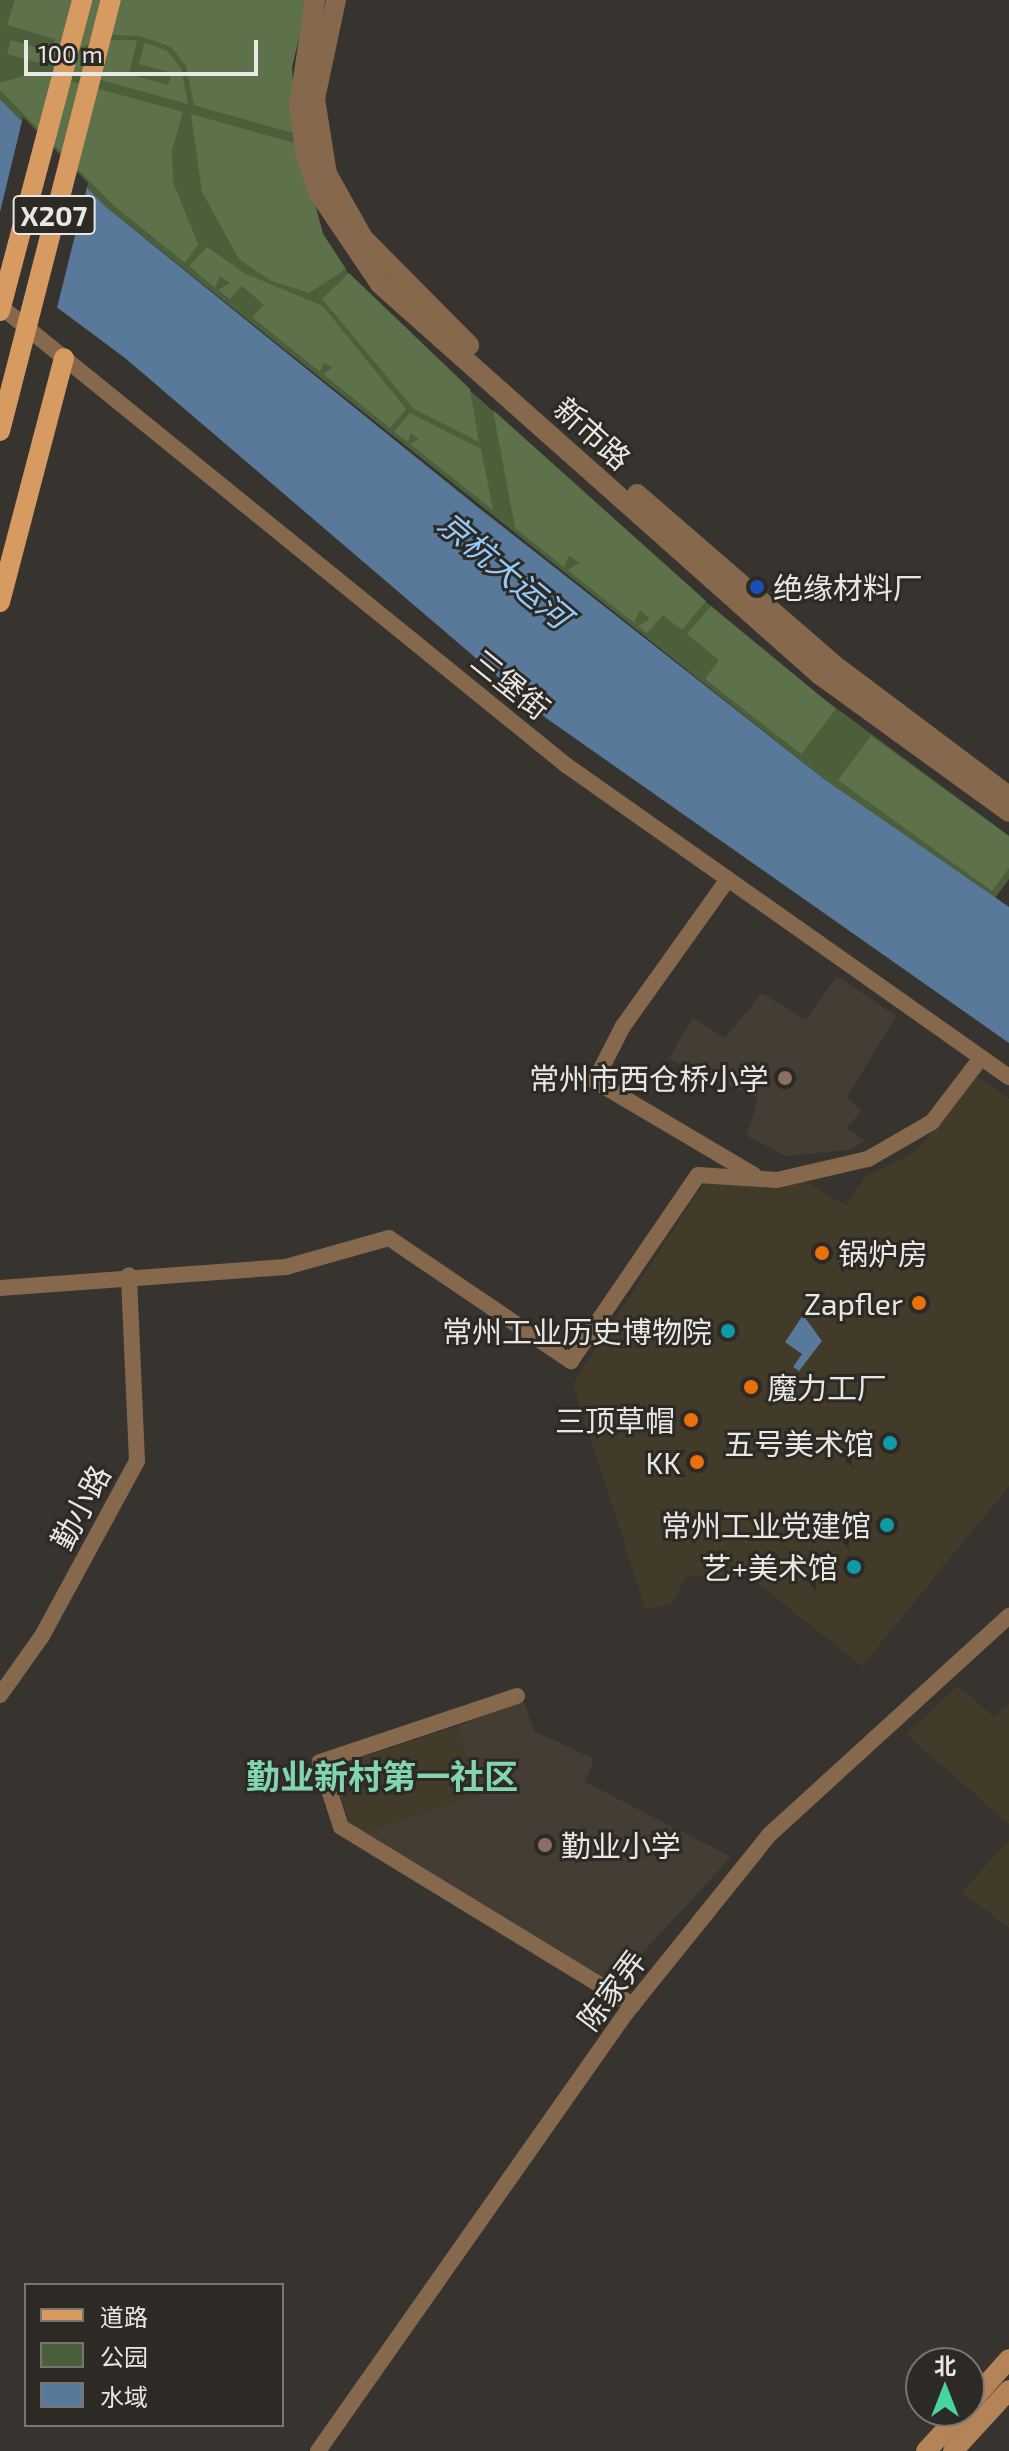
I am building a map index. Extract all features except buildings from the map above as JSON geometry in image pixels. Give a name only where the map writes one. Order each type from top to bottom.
[{"type":"main road","name":"X207","points":[[0,309],[82,0]]},
{"type":"main road","name":"X207","points":[[0,431],[111,0]]},
{"type":"main road","points":[[0,602],[64,358]]},
{"type":"main road","points":[[985,2386],[1009,2359]]},
{"type":"main road","points":[[953,2451],[1009,2390]]},
{"type":"main road","points":[[926,2451],[948,2427]]},
{"type":"street","name":"新市路","points":[[315,0],[299,106],[305,151],[342,235],[380,284],[820,675],[1009,812]]},
{"type":"street","name":"新市路","points":[[336,0],[315,99],[319,143],[327,174],[363,238],[506,379],[833,664],[1009,796]]},
{"type":"street","name":"三堡街","points":[[0,309],[566,765],[1009,1077]]},
{"type":"street","points":[[728,879],[623,1026],[595,1081],[759,1178]]},
{"type":"street","points":[[0,1288],[129,1275],[286,1267],[389,1238],[571,1361],[688,1183],[714,1173],[759,1178],[835,1170],[898,1146],[932,1122],[981,1058]]},
{"type":"street","name":"勤小路","points":[[0,1695],[42,1636],[137,1461],[129,1275]]},
{"type":"street","name":"陈家弄","points":[[318,2451],[633,2005],[769,1835],[1009,1616]]},
{"type":"street","points":[[517,1696],[320,1762],[341,1827],[633,2005]]},
{"type":"shaded area","name":"常州市西仓桥小学","points":[[837,976],[896,1016],[847,1097],[861,1111],[847,1128],[865,1141],[848,1150],[786,1156],[747,1136],[758,1098],[668,1059],[693,1018],[725,1038],[762,993],[806,1020]]},
{"type":"shaded area","points":[[977,1077],[1009,1099],[1009,1486],[862,1666],[747,1575],[686,1577],[671,1604],[646,1610],[573,1384],[705,1181],[806,1182],[846,1206],[866,1176],[914,1153]]},
{"type":"shaded area","points":[[958,1686],[994,1717],[1009,1704],[1009,1824],[906,1734]]},
{"type":"shaded area","name":"勤业小学","points":[[523,1699],[534,1731],[594,1759],[585,1782],[731,1857],[621,1976],[603,1978],[362,1833],[480,1795],[458,1726]]},
{"type":"shaded area","points":[[458,1726],[481,1795],[362,1833],[350,1825],[331,1767]]},
{"type":"shaded area","points":[[1009,1840],[1009,1928],[962,1892]]},
{"type":"green space","points":[[0,0],[308,0],[292,67],[292,112],[323,234],[360,292],[770,659],[1009,836],[1009,879],[995,898],[824,779],[106,207],[0,99]]},
{"type":"green space","points":[[15,0],[308,0],[292,67],[296,134],[194,105],[186,66],[171,47],[139,36],[109,35],[43,64],[7,54],[11,40],[51,52],[55,39],[7,25]]},
{"type":"green space","points":[[111,40],[137,40],[129,74],[168,85],[172,73],[139,64],[145,42],[167,51],[181,68],[188,104],[50,66]]},
{"type":"green space","points":[[37,72],[183,112],[172,150],[173,182],[198,244],[185,263],[112,204],[0,90],[0,83]]},
{"type":"green space","points":[[191,114],[298,144],[323,234],[346,269],[309,293],[271,281],[239,259],[202,192]]},
{"type":"green space","points":[[207,247],[246,274],[323,306],[406,409],[390,428],[323,374],[332,368],[324,362],[320,372],[252,317],[264,305],[242,286],[230,299],[218,290],[230,283],[220,276],[215,288],[189,266]]},
{"type":"green space","points":[[349,273],[470,389],[479,442],[414,409],[322,299]]},
{"type":"green space","points":[[493,410],[706,601],[682,630],[663,615],[647,633],[638,626],[650,619],[640,610],[634,623],[568,570],[579,563],[569,555],[564,567],[515,528]]},
{"type":"green space","points":[[410,413],[481,449],[493,510],[410,444],[419,439],[411,433],[408,442],[394,432]]},
{"type":"green space","points":[[711,606],[836,709],[801,754],[705,679],[719,660],[687,634]]},
{"type":"green space","points":[[871,736],[1009,836],[1009,868],[992,891],[838,780]]},
{"type":"water","name":"京杭大运河","points":[[0,99],[106,207],[479,508],[824,779],[1009,907],[1009,1043],[546,718],[125,358],[0,265]]},
{"type":"water","points":[[803,1315],[822,1341],[799,1371],[793,1367],[802,1354],[785,1342]]},
{"type":"pier","points":[[23,117],[88,183],[56,312],[0,270],[0,212]]},
{"type":"place","name":"绝缘材料厂","points":[[757,587]]},
{"type":"place","name":"常州市西仓桥小学","points":[[785,1078]]},
{"type":"place","name":"锅炉房","points":[[822,1253]]},
{"type":"place","name":"Zapfler","points":[[919,1303]]},
{"type":"place","name":"常州工业历史博物院","points":[[728,1331]]},
{"type":"place","name":"魔力工厂","points":[[751,1387]]},
{"type":"place","name":"三顶草帽","points":[[691,1420]]},
{"type":"place","name":"五号美术馆","points":[[890,1443]]},
{"type":"place","name":"KK","points":[[697,1462]]},
{"type":"place","name":"常州工业党建馆","points":[[887,1525]]},
{"type":"place","name":"艺+美术馆","points":[[854,1567]]},
{"type":"place","name":"勤业小学","points":[[545,1845]]},
{"type":"district","name":"勤业新村第一社区","points":[[382,1776]]}]
